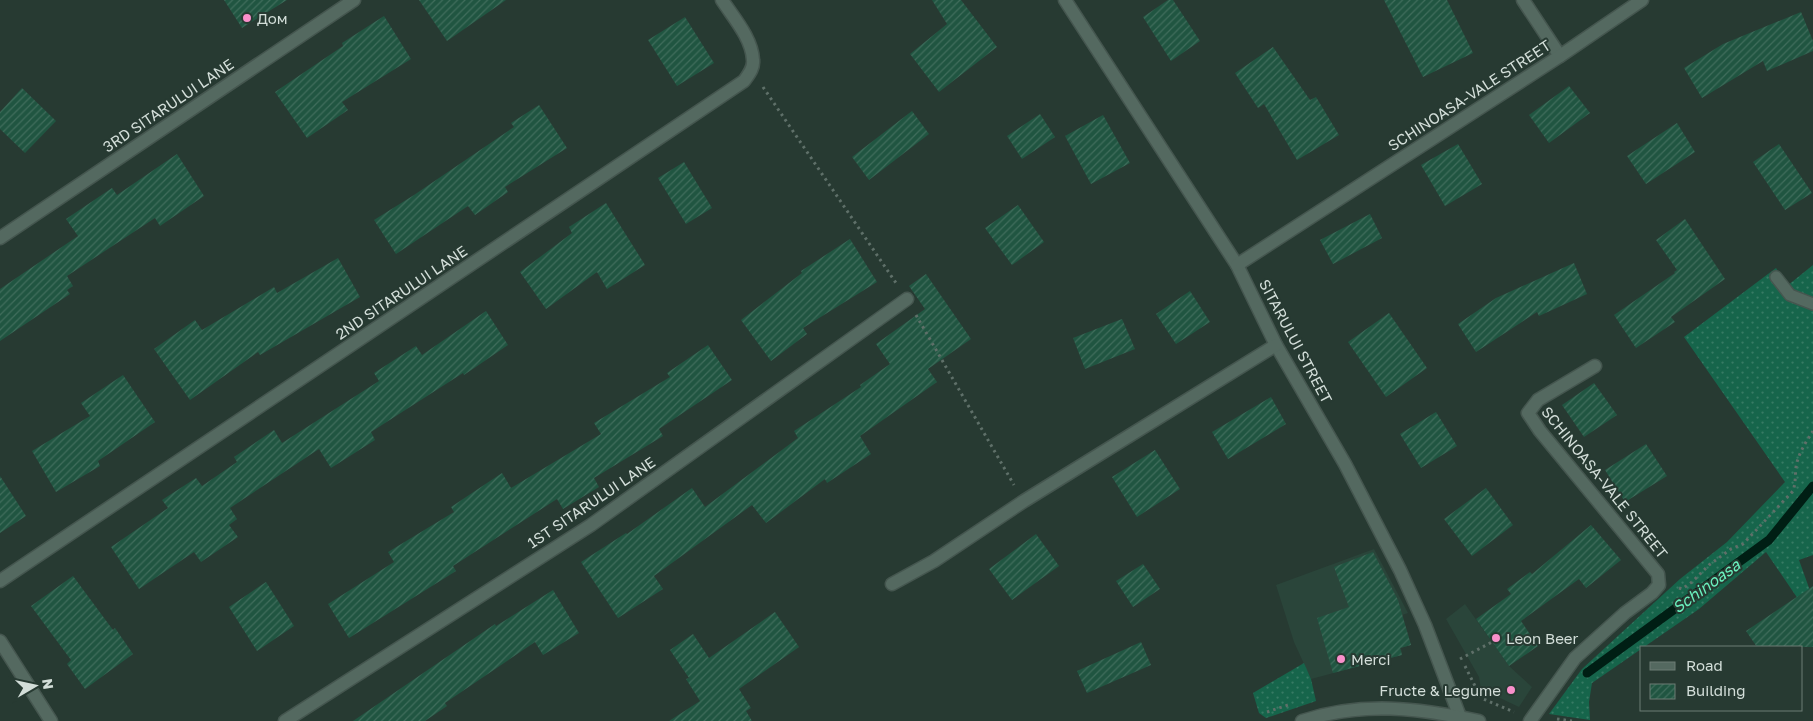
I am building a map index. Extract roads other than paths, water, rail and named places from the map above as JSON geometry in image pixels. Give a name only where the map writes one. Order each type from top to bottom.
[{"type":"street","name":"3RD SITARULUI LANE","points":[[0,238],[354,0]]},
{"type":"street","name":"2ND SITARULUI LANE","points":[[0,581],[744,81],[752,70],[753,59],[742,31],[722,0]]},
{"type":"street","name":"SITARULUI STREET","points":[[1065,0],[1237,265],[1276,345],[1345,464],[1400,570],[1425,625],[1460,717]]},
{"type":"street","points":[[1523,0],[1560,56]]},
{"type":"street","name":"SCHINOASA-VALE STREET","points":[[1237,265],[1560,56],[1642,0]]},
{"type":"street","name":"1ST SITARULUI LANE","points":[[285,721],[591,524],[907,300]]},
{"type":"street","points":[[892,584],[934,561],[1024,501],[1276,345]]},
{"type":"street","name":"SCHINOASA-VALE STREET","points":[[1532,718],[1575,658],[1659,585],[1658,574],[1540,431],[1528,413],[1538,400],[1595,366]]},
{"type":"street","points":[[0,640],[51,721]]},
{"type":"street","points":[[1302,721],[1327,713],[1394,708],[1434,712],[1478,721]]},
{"type":"lane","points":[[1776,277],[1790,295],[1813,304]]},
{"type":"waterway","name":"Schinoasa","points":[[1587,673],[1769,540],[1813,486]]},
{"type":"place","name":"Дом","points":[[247,18]]},
{"type":"place","name":"Leon Beer","points":[[1496,638]]},
{"type":"place","name":"Merci","points":[[1341,659]]},
{"type":"place","name":"Fructe & Legume","points":[[1511,690]]}]
